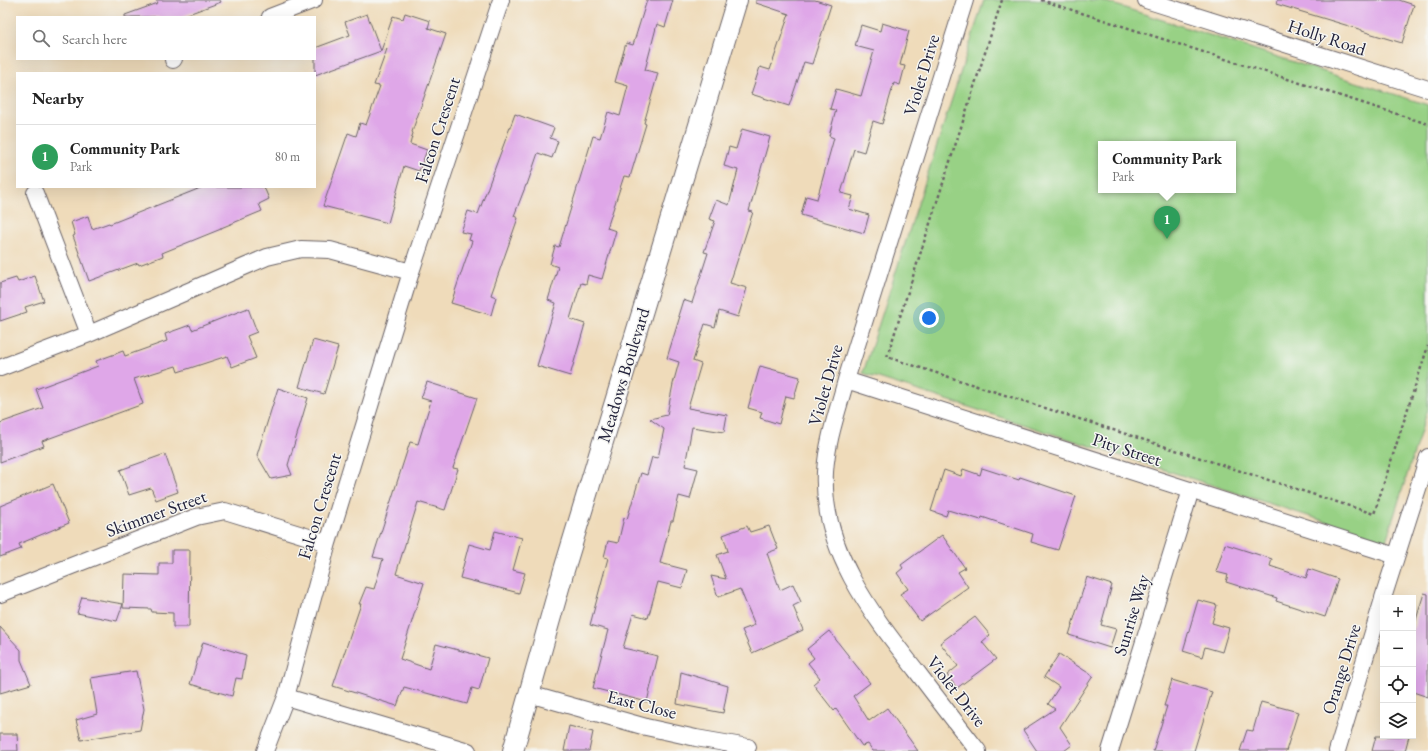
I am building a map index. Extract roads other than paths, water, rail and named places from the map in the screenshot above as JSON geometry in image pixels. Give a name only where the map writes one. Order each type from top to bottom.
[{"type":"street","points":[[273,16],[314,0]]},
{"type":"street","name":"Meadows Boulevard","points":[[513,751],[564,570],[737,0]]},
{"type":"street","name":"Violet Drive","points":[[965,0],[831,432],[825,471],[825,488],[827,506],[838,545],[852,579],[865,602],[978,751]]},
{"type":"street","name":"Holly Road","points":[[1146,0],[1194,7],[1428,89]]},
{"type":"street","name":"Falcon Crescent","points":[[265,751],[286,698],[328,543],[411,272],[499,1]]},
{"type":"street","points":[[35,193],[89,334]]},
{"type":"street","points":[[0,368],[89,334],[267,257],[301,249],[330,250],[411,272]]},
{"type":"street","name":"Pity Street","points":[[846,380],[1396,556]]},
{"type":"street","name":"Orange Drive","points":[[1384,595],[1428,458]]},
{"type":"street","name":"Sunrise Way","points":[[1110,751],[1191,490]]},
{"type":"street","name":"Skimmer Street","points":[[0,594],[196,517],[225,510],[328,543]]},
{"type":"street","name":"Orange Drive","points":[[1337,751],[1380,609]]},
{"type":"street","name":"East Close","points":[[529,694],[646,727],[696,738],[748,746]]},
{"type":"street","points":[[286,698],[468,751]]},
{"type":"place","name":"Community Park","points":[[1167,239]]}]
